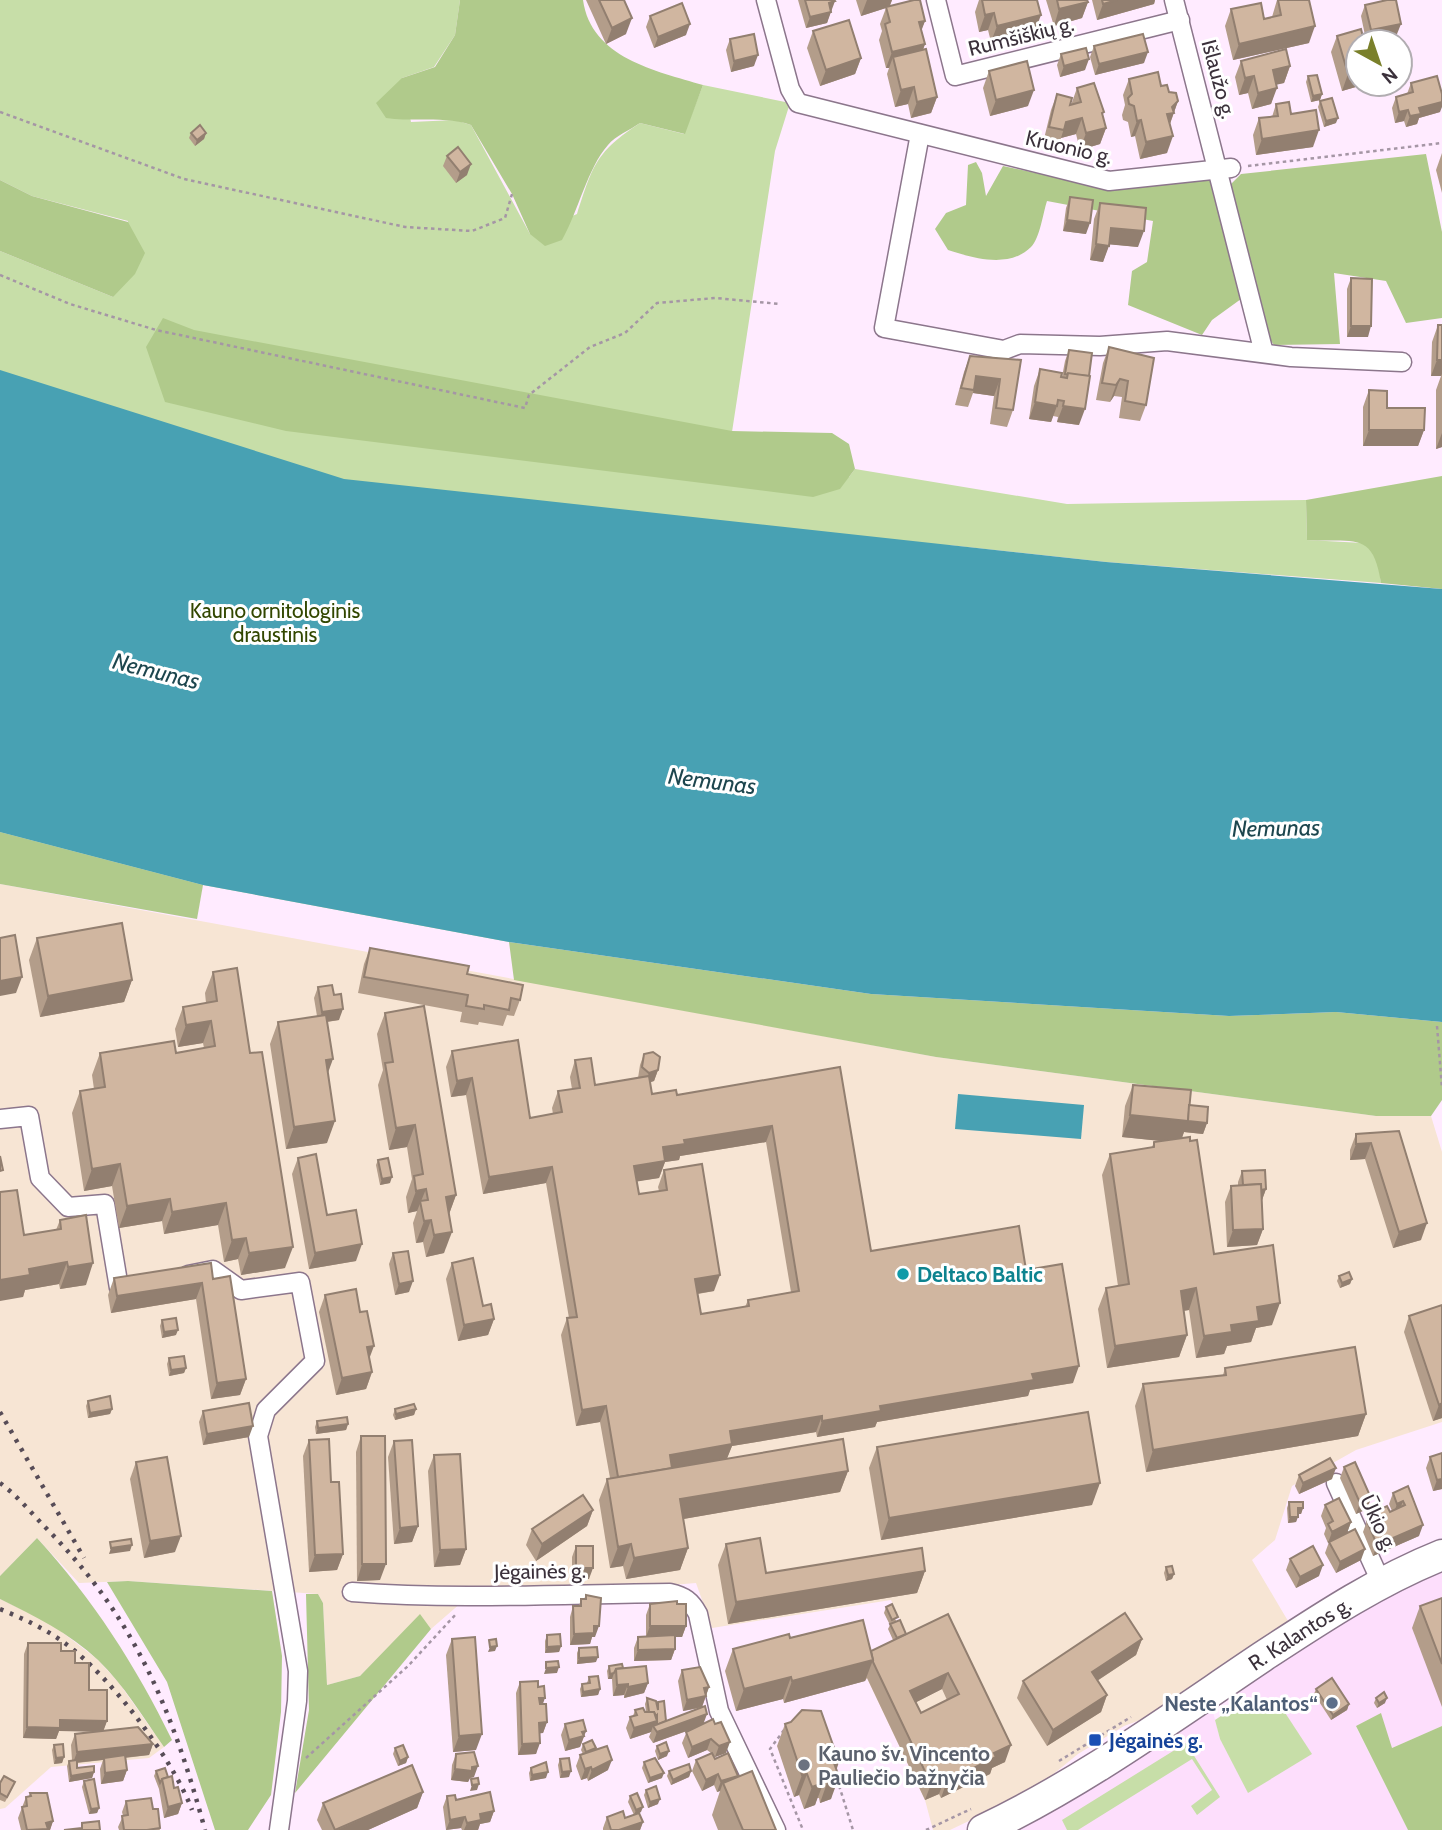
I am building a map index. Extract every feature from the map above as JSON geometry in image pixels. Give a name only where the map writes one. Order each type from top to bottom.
[{"type":"main road","name":"R. Kalantos g.","points":[[983,1830],[1088,1772],[1326,1615],[1381,1582],[1442,1555]]},
{"type":"street","name":"Kruonio g.","points":[[766,0],[790,89],[798,103],[1110,181],[1225,168]]},
{"type":"street","name":"Rumšiškių g.","points":[[936,0],[955,75],[1180,20]]},
{"type":"street","name":"Išlaužo g.","points":[[1174,0],[1225,168],[1264,353]]},
{"type":"street","points":[[920,134],[884,328],[1004,349],[1020,344],[1100,346],[1167,341],[1264,353],[1402,362]]},
{"type":"street","points":[[0,1119],[29,1116],[40,1178],[68,1207],[105,1204],[119,1288],[146,1283]]},
{"type":"street","points":[[173,1278],[213,1270],[242,1290],[300,1282],[316,1361],[266,1410],[258,1436],[298,1671],[297,1701],[279,1830]]},
{"type":"street","name":"Ūkio g.","points":[[1336,1483],[1381,1582]]},
{"type":"street","name":"Jėgainės g.","points":[[352,1591],[426,1598],[670,1593],[683,1596],[693,1604],[698,1614],[719,1711],[776,1830]]},
{"type":"path","points":[[0,112],[184,179],[405,227],[471,231],[505,218],[512,194]]},
{"type":"path","points":[[1225,168],[1442,144]]},
{"type":"path","points":[[0,275],[70,304],[156,330],[525,408],[529,395],[590,347],[625,333],[657,303],[715,298],[780,304]]},
{"type":"path","points":[[1437,1026],[1442,1088]]},
{"type":"path","points":[[286,1775],[408,1666],[449,1624],[469,1596]]},
{"type":"path","points":[[787,1728],[779,1733],[770,1749],[803,1830]]},
{"type":"path","points":[[834,1769],[853,1830]]},
{"type":"shaded area","points":[[0,884],[936,1057],[1376,1116],[1431,1116],[1442,1152],[1442,1422],[1356,1450],[1292,1486],[1275,1540],[1252,1560],[1288,1621],[1146,1718],[1124,1726],[1078,1754],[1017,1798],[950,1830],[933,1830],[925,1800],[862,1668],[912,1645],[891,1600],[712,1628],[696,1583],[462,1602],[431,1629],[420,1615],[360,1676],[327,1685],[323,1603],[318,1594],[128,1581],[79,1583],[37,1538],[0,1576]]},
{"type":"shaded area","points":[[1442,1570],[1442,1726],[1392,1748],[1356,1727],[1408,1830],[1016,1830],[1212,1708],[1220,1739],[1249,1793],[1280,1705],[1242,1702],[1234,1693],[1361,1611]]},
{"type":"shaded area","points":[[0,1599],[50,1623],[97,1659],[119,1683],[164,1747],[149,1758],[51,1767],[5,1808],[0,1809]]},
{"type":"green space","name":"Kauno ornitologinis draustinis","points":[[0,0],[460,0],[455,35],[434,67],[402,78],[411,122],[455,120],[471,125],[530,234],[577,214],[587,183],[598,161],[625,133],[640,123],[684,134],[703,85],[790,103],[775,151],[732,432],[849,477],[855,469],[1067,504],[1306,500],[1307,540],[1363,543],[1375,555],[1381,583],[1106,562],[948,545],[509,942],[203,885],[0,832],[0,251],[113,297],[128,221],[32,196],[0,180]]},
{"type":"green space","points":[[460,0],[583,0],[589,20],[599,36],[612,49],[646,67],[703,85],[685,134],[640,123],[615,139],[595,165],[562,240],[545,246],[530,234],[512,194],[471,125],[450,121],[386,118],[376,103],[402,78],[435,67],[455,35]]},
{"type":"green space","points":[[1426,154],[1442,232],[1442,318],[1406,323],[1386,281],[1334,273],[1340,344],[1274,345],[1269,338],[1230,185],[1241,174]]},
{"type":"green space","points":[[976,162],[982,173],[986,196],[1003,166],[1115,190],[1209,180],[1214,184],[1241,299],[1212,320],[1202,335],[1128,305],[1132,271],[1147,262],[1153,221],[1047,201],[1037,238],[1022,254],[991,260],[948,250],[935,229],[946,213],[966,205],[968,165]]},
{"type":"green space","points":[[0,180],[32,196],[128,222],[145,253],[135,274],[113,297],[0,251]]},
{"type":"green space","points":[[163,318],[194,330],[732,431],[832,433],[849,444],[855,469],[840,489],[813,497],[286,431],[165,402],[146,347]]},
{"type":"green space","points":[[1442,476],[1442,589],[1381,583],[1373,554],[1366,547],[1349,541],[1307,540],[1306,500]]},
{"type":"green space","points":[[0,832],[203,885],[197,919],[0,884]]},
{"type":"green space","points":[[509,942],[871,994],[1229,1016],[1336,1012],[1442,1022],[1442,1100],[1431,1116],[1376,1116],[936,1057],[514,980]]},
{"type":"green space","points":[[37,1538],[95,1609],[144,1686],[172,1740],[164,1747],[125,1691],[87,1650],[63,1633],[0,1599],[0,1576]]},
{"type":"green space","points":[[128,1581],[272,1591],[282,1656],[281,1712],[271,1795],[248,1830],[215,1830],[167,1682],[107,1582]]},
{"type":"green space","points":[[306,1594],[318,1594],[323,1603],[327,1685],[360,1676],[420,1614],[431,1629],[295,1793],[309,1710]]},
{"type":"green space","points":[[1242,1702],[1280,1705],[1312,1754],[1248,1793],[1220,1739],[1215,1720]]},
{"type":"green space","points":[[1381,1713],[1392,1748],[1442,1726],[1442,1830],[1408,1830],[1356,1726]]},
{"type":"green space","points":[[1186,1743],[1220,1797],[1197,1815],[1191,1806],[1212,1790],[1192,1759],[1078,1830],[1067,1830],[1062,1820]]},
{"type":"water","name":"Kauno ornitologinis draustinis","points":[[0,370],[344,479],[1106,562],[1442,589],[1442,1022],[1336,1012],[1229,1016],[871,994],[509,942],[203,885],[0,832]]},
{"type":"water","points":[[958,1094],[1084,1105],[1081,1139],[955,1129]]},
{"type":"building","points":[[599,0],[624,0],[632,18],[612,28]]},
{"type":"building","points":[[805,0],[835,1],[829,3],[831,12],[810,17]]},
{"type":"building","points":[[920,0],[925,21],[919,22],[925,44],[892,52],[885,24],[890,22],[886,7]]},
{"type":"building","points":[[982,0],[1037,0],[1041,15],[997,26],[994,13],[985,15]]},
{"type":"building","points":[[1057,0],[1087,0],[1088,2],[1059,9]]},
{"type":"building","points":[[1278,0],[1309,0],[1315,26],[1239,44],[1231,9],[1261,3],[1264,19],[1281,15]]},
{"type":"building","points":[[1396,0],[1401,24],[1371,28],[1365,5]]},
{"type":"building","points":[[682,3],[690,24],[658,37],[650,16]]},
{"type":"building","points":[[849,20],[861,58],[826,70],[813,31]]},
{"type":"building","points":[[754,34],[758,55],[734,61],[730,39]]},
{"type":"building","points":[[1143,34],[1148,52],[1099,64],[1094,46]]},
{"type":"building","points":[[1344,34],[1344,60],[1337,36]]},
{"type":"building","points":[[1086,48],[1089,59],[1064,66],[1061,54]]},
{"type":"building","points":[[926,49],[937,97],[917,102],[914,87],[901,90],[893,57]]},
{"type":"building","points":[[1286,49],[1290,66],[1273,70],[1277,88],[1258,93],[1254,76],[1245,78],[1241,61]]},
{"type":"building","points":[[1027,61],[1034,90],[996,100],[989,71]]},
{"type":"building","points":[[1158,72],[1161,86],[1167,85],[1169,92],[1176,93],[1178,101],[1172,107],[1174,113],[1167,114],[1173,136],[1146,142],[1141,120],[1137,121],[1134,106],[1129,104],[1128,98],[1132,94],[1129,79]]},
{"type":"building","points":[[1317,75],[1322,94],[1313,96],[1308,76]]},
{"type":"building","points":[[1437,76],[1442,102],[1419,108],[1421,114],[1410,116],[1408,110],[1399,112],[1396,98],[1414,98],[1414,82]]},
{"type":"building","points":[[1094,83],[1104,112],[1102,113],[1106,128],[1086,133],[1082,118],[1066,122],[1064,130],[1049,127],[1057,94],[1072,98],[1070,105],[1081,102],[1077,88]]},
{"type":"building","points":[[1332,98],[1338,118],[1326,121],[1320,101]]},
{"type":"building","points":[[1289,102],[1291,114],[1316,110],[1319,130],[1262,139],[1259,118],[1278,116],[1276,104]]},
{"type":"building","points":[[200,125],[206,133],[197,140],[191,133]]},
{"type":"building","points":[[458,147],[471,164],[460,172],[447,156]]},
{"type":"building","points":[[1070,197],[1093,200],[1090,223],[1067,220]]},
{"type":"building","points":[[1100,203],[1146,208],[1144,231],[1111,228],[1109,246],[1096,244]]},
{"type":"building","points":[[1351,278],[1372,279],[1371,326],[1351,326]]},
{"type":"building","points":[[1438,325],[1442,325],[1442,360],[1437,360]]},
{"type":"building","points":[[1109,347],[1154,358],[1146,405],[1125,401],[1128,381],[1120,379],[1116,385],[1102,383]]},
{"type":"building","points":[[1069,350],[1092,353],[1089,376],[1065,374]]},
{"type":"building","points":[[970,356],[1021,360],[1013,410],[996,408],[1000,379],[976,376],[974,390],[961,388]]},
{"type":"building","points":[[1040,369],[1062,373],[1061,377],[1067,378],[1068,373],[1090,376],[1085,409],[1063,406],[1064,401],[1058,400],[1057,406],[1035,402]]},
{"type":"building","points":[[1369,390],[1387,391],[1387,408],[1425,408],[1424,430],[1369,430]]},
{"type":"building","points":[[122,923],[132,980],[48,996],[37,938]]},
{"type":"building","points":[[15,935],[22,977],[0,981],[0,938]]},
{"type":"building","points":[[370,948],[469,966],[467,974],[523,985],[520,1000],[511,998],[509,1010],[484,1005],[484,1009],[466,1006],[468,995],[364,977]]},
{"type":"building","points":[[237,968],[250,1053],[262,1052],[293,1247],[249,1253],[246,1238],[232,1240],[226,1203],[172,1212],[170,1199],[127,1206],[120,1164],[92,1169],[80,1091],[105,1087],[100,1053],[174,1041],[176,1053],[215,1046],[211,1021],[186,1025],[183,1007],[217,1001],[213,972]]},
{"type":"building","points":[[332,985],[334,995],[341,994],[343,1009],[322,1012],[318,987]]},
{"type":"building","points":[[424,1006],[456,1195],[446,1197],[452,1232],[434,1235],[431,1220],[424,1221],[420,1201],[428,1200],[426,1189],[416,1191],[414,1176],[423,1174],[415,1125],[396,1128],[385,1063],[393,1062],[385,1013]]},
{"type":"building","points":[[326,1015],[333,1059],[326,1060],[335,1121],[294,1127],[278,1022]]},
{"type":"building","name":"Deltaco Baltic","points":[[518,1040],[530,1118],[562,1112],[558,1091],[580,1088],[575,1060],[591,1058],[595,1085],[649,1076],[652,1094],[676,1090],[677,1095],[840,1067],[871,1251],[1019,1226],[1026,1270],[1062,1264],[1079,1366],[1032,1374],[1034,1380],[880,1406],[881,1411],[822,1421],[822,1416],[730,1431],[732,1444],[670,1455],[672,1468],[618,1477],[606,1406],[582,1410],[567,1318],[577,1317],[552,1167],[489,1177],[472,1078],[457,1081],[452,1051]],"holes":[[[772,1126],[799,1291],[748,1300],[749,1306],[701,1314],[695,1279],[720,1275],[702,1164],[664,1170],[667,1190],[639,1194],[634,1166],[665,1161],[663,1147],[685,1144],[684,1140]]]},
{"type":"building","points":[[653,1052],[660,1057],[658,1070],[649,1073],[642,1067],[644,1054]]},
{"type":"building","points":[[1133,1085],[1191,1090],[1188,1121],[1130,1115]]},
{"type":"building","points":[[1189,1105],[1208,1107],[1207,1123],[1188,1121]]},
{"type":"building","points":[[1399,1131],[1427,1223],[1399,1232],[1371,1143],[1356,1144],[1356,1134]]},
{"type":"building","points":[[1190,1137],[1190,1141],[1197,1140],[1214,1254],[1273,1245],[1280,1303],[1257,1307],[1259,1321],[1231,1325],[1232,1332],[1204,1336],[1196,1288],[1181,1291],[1187,1335],[1115,1346],[1106,1288],[1129,1284],[1110,1154],[1154,1147],[1154,1142]]},
{"type":"building","points":[[316,1154],[327,1215],[356,1210],[362,1244],[315,1253],[298,1158]]},
{"type":"building","points":[[388,1158],[392,1177],[382,1179],[378,1160]]},
{"type":"building","points":[[1265,1170],[1266,1189],[1261,1190],[1261,1184],[1243,1185],[1242,1171]]},
{"type":"building","points":[[1261,1184],[1263,1229],[1233,1230],[1231,1186]]},
{"type":"building","points":[[17,1190],[24,1235],[61,1229],[60,1220],[86,1215],[93,1263],[68,1267],[67,1262],[29,1269],[30,1275],[0,1280],[0,1192]]},
{"type":"building","points":[[408,1251],[413,1281],[399,1284],[393,1253]]},
{"type":"building","points":[[473,1258],[483,1306],[491,1304],[494,1319],[464,1325],[452,1263]]},
{"type":"building","points":[[211,1263],[213,1279],[230,1276],[246,1379],[217,1383],[202,1283],[117,1296],[114,1278]]},
{"type":"building","points":[[1349,1272],[1352,1279],[1342,1283],[1339,1276]]},
{"type":"building","points":[[356,1289],[360,1312],[367,1311],[374,1346],[367,1347],[372,1372],[342,1378],[325,1295]]},
{"type":"building","points":[[1442,1305],[1442,1403],[1439,1405],[1409,1316]]},
{"type":"building","points":[[176,1318],[178,1330],[164,1332],[162,1320]]},
{"type":"building","points":[[1355,1347],[1366,1414],[1153,1450],[1143,1384],[1226,1375],[1225,1368]]},
{"type":"building","points":[[184,1356],[186,1368],[171,1370],[169,1358]]},
{"type":"building","points":[[110,1396],[112,1409],[90,1413],[88,1401]]},
{"type":"building","points":[[249,1403],[253,1426],[207,1434],[203,1411]]},
{"type":"building","points":[[414,1404],[416,1409],[396,1414],[395,1409]]},
{"type":"building","points":[[1088,1412],[1100,1483],[889,1518],[877,1447]]},
{"type":"building","points":[[347,1417],[348,1424],[318,1428],[317,1421]]},
{"type":"building","points":[[361,1436],[385,1436],[386,1564],[362,1564]]},
{"type":"building","points":[[329,1439],[331,1482],[339,1482],[343,1554],[315,1555],[309,1440]]},
{"type":"building","points":[[843,1439],[848,1471],[680,1499],[688,1548],[634,1558],[631,1544],[618,1547],[607,1479]]},
{"type":"building","points":[[412,1440],[418,1526],[400,1528],[394,1441]]},
{"type":"building","points":[[1442,1453],[1442,1479],[1437,1480],[1430,1457]]},
{"type":"building","points":[[460,1454],[466,1549],[440,1550],[434,1455]]},
{"type":"building","points":[[167,1457],[181,1536],[150,1541],[136,1462]]},
{"type":"building","points":[[1330,1458],[1336,1468],[1303,1483],[1299,1475]]},
{"type":"building","points":[[1355,1462],[1371,1498],[1360,1503],[1344,1467]]},
{"type":"building","points":[[1408,1486],[1423,1525],[1377,1545],[1367,1521],[1377,1517],[1375,1512],[1387,1506],[1390,1512],[1405,1505],[1403,1501],[1397,1504],[1393,1493]]},
{"type":"building","points":[[583,1495],[593,1510],[542,1544],[532,1529]]},
{"type":"building","points":[[1339,1498],[1351,1522],[1332,1532],[1328,1524],[1333,1521],[1325,1505]]},
{"type":"building","points":[[1289,1502],[1303,1502],[1303,1508],[1298,1508],[1298,1517],[1290,1517]]},
{"type":"building","points":[[1355,1529],[1365,1549],[1340,1562],[1329,1542]]},
{"type":"building","points":[[760,1538],[766,1573],[922,1548],[925,1571],[736,1602],[726,1544]]},
{"type":"building","points":[[131,1539],[132,1545],[111,1548],[110,1542]]},
{"type":"building","points":[[576,1546],[593,1546],[593,1568],[576,1568]]},
{"type":"building","points":[[1313,1546],[1323,1565],[1300,1577],[1290,1559]]},
{"type":"building","points":[[1172,1566],[1174,1574],[1168,1575],[1166,1567]]},
{"type":"building","points":[[586,1595],[601,1598],[599,1626],[594,1626],[594,1633],[574,1634],[573,1606],[581,1606],[581,1599],[586,1599]]},
{"type":"building","points":[[1442,1598],[1442,1664],[1420,1606]]},
{"type":"building","points":[[677,1601],[677,1604],[686,1604],[686,1626],[650,1626],[650,1604]]},
{"type":"building","points":[[892,1604],[898,1617],[892,1620],[886,1607]]},
{"type":"building","points":[[1125,1613],[1142,1639],[1092,1672],[1107,1695],[1053,1730],[1023,1681]]},
{"type":"building","points":[[948,1614],[1011,1745],[994,1753],[996,1757],[947,1781],[945,1778],[931,1784],[873,1662],[871,1651]],"holes":[[[948,1673],[959,1694],[921,1713],[910,1691]]]},
{"type":"building","points":[[863,1620],[873,1660],[792,1681],[791,1677],[744,1689],[733,1649],[789,1634],[790,1638]]},
{"type":"building","points":[[900,1620],[906,1634],[897,1638],[890,1624]]},
{"type":"building","points":[[560,1634],[561,1646],[547,1647],[547,1635]]},
{"type":"building","points":[[675,1635],[675,1649],[638,1650],[638,1637]]},
{"type":"building","points":[[475,1637],[482,1734],[459,1736],[452,1639]]},
{"type":"building","points":[[496,1639],[497,1646],[490,1647],[489,1640]]},
{"type":"building","points":[[28,1643],[61,1643],[61,1651],[75,1651],[75,1663],[89,1663],[89,1690],[107,1690],[107,1721],[60,1720],[60,1728],[27,1727]]},
{"type":"building","points":[[597,1647],[598,1657],[579,1658],[579,1648]]},
{"type":"building","points":[[558,1661],[559,1667],[546,1668],[546,1662]]},
{"type":"building","points":[[622,1664],[623,1668],[610,1674],[609,1666]]},
{"type":"building","points":[[646,1666],[648,1683],[628,1687],[628,1684],[617,1685],[616,1669]]},
{"type":"building","points":[[700,1667],[709,1687],[704,1688],[706,1696],[687,1700],[682,1670]]},
{"type":"building","points":[[598,1676],[600,1689],[583,1692],[582,1684],[590,1683],[589,1677]]},
{"type":"building","points":[[1332,1678],[1349,1704],[1333,1715],[1316,1689]]},
{"type":"building","points":[[538,1681],[538,1687],[544,1686],[545,1698],[539,1698],[540,1704],[546,1704],[547,1722],[539,1723],[540,1743],[522,1744],[520,1682]]},
{"type":"building","points":[[1384,1692],[1387,1698],[1379,1703],[1376,1698]]},
{"type":"building","points":[[647,1698],[656,1701],[658,1710],[658,1702],[664,1701],[666,1721],[657,1725],[657,1715],[649,1712]]},
{"type":"building","points":[[705,1706],[707,1714],[657,1732],[653,1726]]},
{"type":"building","points":[[643,1708],[645,1712],[654,1712],[657,1721],[634,1728],[630,1717],[637,1715],[635,1710]]},
{"type":"building","points":[[802,1710],[821,1711],[839,1762],[834,1763],[839,1777],[828,1781],[826,1776],[821,1778],[823,1783],[812,1787],[807,1774],[802,1775],[785,1724],[791,1722]]},
{"type":"building","points":[[713,1719],[715,1724],[721,1722],[730,1742],[719,1746],[711,1739],[692,1747],[686,1732]]},
{"type":"building","points":[[583,1720],[586,1731],[582,1732],[584,1736],[569,1740],[565,1724]]},
{"type":"building","points":[[138,1727],[153,1744],[77,1752],[75,1734]]},
{"type":"building","points":[[592,1740],[596,1748],[586,1752],[583,1744]]},
{"type":"building","points":[[666,1742],[669,1751],[660,1754],[657,1746]]},
{"type":"building","points":[[63,1744],[64,1757],[56,1758],[54,1745]]},
{"type":"building","points":[[403,1745],[408,1757],[400,1761],[395,1748]]},
{"type":"building","points":[[607,1746],[612,1760],[592,1770],[591,1767],[585,1769],[580,1755]]},
{"type":"building","points":[[474,1752],[478,1766],[472,1767],[472,1771],[455,1769],[456,1754]]},
{"type":"building","points":[[712,1753],[715,1759],[728,1753],[738,1776],[721,1781],[718,1774],[706,1780],[696,1760]]},
{"type":"building","points":[[125,1755],[127,1770],[105,1773],[104,1758]]},
{"type":"building","points":[[569,1758],[571,1771],[562,1772],[560,1759]]},
{"type":"building","points":[[655,1758],[664,1773],[650,1778],[644,1762]]},
{"type":"building","points":[[77,1760],[77,1768],[94,1766],[94,1772],[71,1776],[69,1761]]},
{"type":"building","points":[[546,1762],[548,1772],[532,1775],[531,1768]]},
{"type":"building","points":[[689,1764],[691,1771],[673,1780],[669,1771]]},
{"type":"building","points":[[412,1765],[423,1792],[335,1830],[323,1803]]},
{"type":"building","points":[[165,1768],[168,1777],[160,1783],[156,1771]]},
{"type":"building","points":[[752,1771],[776,1830],[743,1830],[723,1783]]},
{"type":"building","points":[[4,1776],[15,1782],[7,1797],[0,1793],[0,1783]]},
{"type":"building","points":[[172,1776],[174,1788],[178,1787],[182,1803],[168,1807],[162,1779]]},
{"type":"building","points":[[478,1778],[479,1784],[472,1785],[471,1779]]},
{"type":"building","points":[[94,1779],[99,1808],[91,1809],[84,1781]]},
{"type":"building","points":[[656,1786],[660,1799],[650,1802],[646,1790]]},
{"type":"building","points":[[490,1792],[494,1811],[480,1814],[481,1820],[467,1823],[465,1817],[450,1820],[447,1796],[455,1795],[456,1800]]},
{"type":"building","points":[[30,1793],[47,1793],[53,1821],[46,1823],[48,1829],[27,1830],[22,1807],[27,1806],[26,1797],[31,1796]]},
{"type":"building","points":[[637,1793],[643,1807],[636,1810],[630,1796]]},
{"type":"building","points":[[151,1798],[153,1809],[158,1809],[160,1828],[124,1830],[122,1816],[128,1815],[126,1801]]},
{"type":"building","points":[[623,1811],[625,1818],[639,1813],[643,1822],[611,1830],[607,1817]]},
{"type":"building","points":[[99,1821],[100,1830],[64,1830],[82,1828],[82,1823]]},
{"type":"railway","points":[[0,1412],[84,1558]]},
{"type":"railway","points":[[0,1483],[77,1562],[127,1631],[164,1705],[205,1830]]},
{"type":"railway","points":[[0,1609],[58,1639],[102,1677],[156,1744],[171,1767],[192,1810]]},
{"type":"place","name":"Deltaco Baltic","points":[[903,1274]]},
{"type":"place","name":"Neste „Kalantos“","points":[[1332,1703]]},
{"type":"place","name":"Jėgainės g.","points":[[1095,1740]]},
{"type":"place","name":"Kauno šv. Vincento Pauliečio bažnyčia","points":[[804,1765]]},
{"type":"water label","name":"Nemunas","points":[[156,671]]},
{"type":"water label","name":"Nemunas","points":[[712,781]]},
{"type":"water label","name":"Nemunas","points":[[1276,828]]}]
